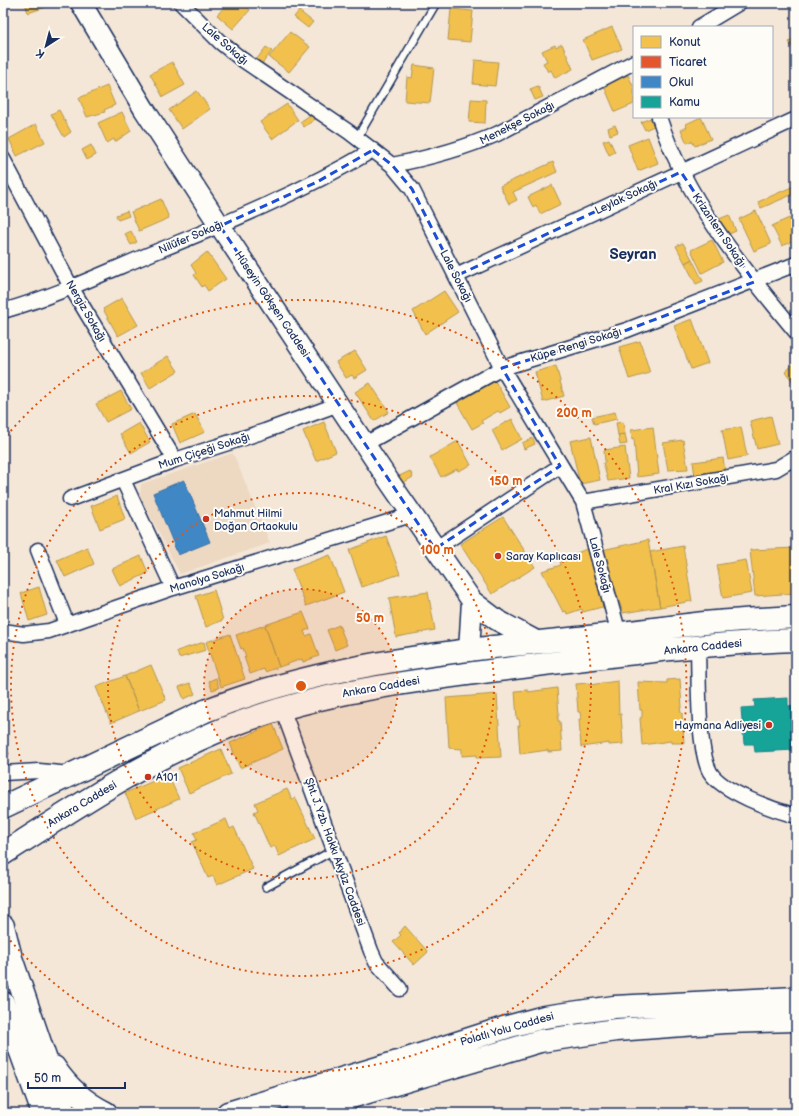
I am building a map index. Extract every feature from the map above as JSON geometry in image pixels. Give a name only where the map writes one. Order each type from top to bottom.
[{"type":"main road","name":"Ankara Caddesi","points":[[3,807],[206,711],[275,687],[369,666],[469,651],[705,623],[796,617]]},
{"type":"main road","name":"Ankara Caddesi","points":[[3,854],[68,812],[147,766],[211,735],[282,708],[335,695],[431,678],[746,642],[796,640]]},
{"type":"main road","points":[[3,926],[11,958],[64,1113]]},
{"type":"main road","name":"Polatlı Yolu Caddesi","points":[[228,1113],[544,1017],[614,1008],[796,998]]},
{"type":"main road","points":[[3,1003],[43,1113]]},
{"type":"main road","name":"Polatlı Yolu Caddesi","points":[[297,1113],[540,1041],[616,1030],[724,1022],[796,1020]]},
{"type":"main road","points":[[42,1049],[60,1076],[75,1093],[85,1101],[106,1113]]},
{"type":"street","name":"Hüseyin Gökşen Caddesi","points":[[81,3],[144,109],[220,226],[411,515],[472,601],[497,620],[538,642]]},
{"type":"street","name":"Lale Sokağı","points":[[181,3],[220,42],[240,58],[373,150],[392,165],[412,188],[502,368],[583,502],[619,634]]},
{"type":"street","points":[[701,26],[739,3]]},
{"type":"street","name":"Menekşe Sokağı","points":[[392,165],[454,151],[486,139],[633,63]]},
{"type":"street","name":"Krizantem Sokağı","points":[[659,118],[681,172],[724,239],[754,282],[796,332]]},
{"type":"street","name":"Leylak Sokağı","points":[[456,276],[796,119]]},
{"type":"street","name":"Nilüfer Sokağı","points":[[3,311],[71,287],[220,226],[317,182],[373,150]]},
{"type":"street","name":"Nergiz Sokağı","points":[[3,159],[71,287],[175,460]]},
{"type":"street","name":"Küpe Rengi Sokağı","points":[[365,444],[502,368],[627,330],[754,282],[796,264]]},
{"type":"street","name":"Mum Çiçeği Sokağı","points":[[70,499],[175,460],[266,431],[339,404]]},
{"type":"street","name":"Kral Kızı Sokağı","points":[[583,502],[776,469],[796,457]]},
{"type":"street","points":[[435,549],[560,466]]},
{"type":"street","points":[[776,469],[796,470]]},
{"type":"street","points":[[123,480],[173,588]]},
{"type":"street","name":"Manolya Sokağı","points":[[3,630],[24,634],[37,634],[173,588],[411,515]]},
{"type":"street","points":[[38,550],[67,624]]},
{"type":"street","points":[[469,651],[472,601]]},
{"type":"street","points":[[698,647],[702,744],[709,770],[720,782],[743,796],[777,811],[796,816]]},
{"type":"street","name":"Şht. J. Yzb. Hakkı Akyüz Caddesi","points":[[282,708],[376,962],[400,989]]},
{"type":"street","points":[[3,773],[39,771],[73,774]]},
{"type":"lane","points":[[357,138],[436,3]]},
{"type":"lane","points":[[266,887],[334,850]]},
{"type":"highlighted area","points":[[373,150],[392,165],[412,189],[456,276],[681,172],[754,282],[627,330],[502,368],[560,466],[435,549],[220,226],[317,182]]},
{"type":"shaded area","name":"Mahmut Hilmi Doğan Ortaokulu","points":[[233,453],[270,543],[180,574],[140,496],[141,484]]},
{"type":"building: Konut","points":[[25,3],[45,3],[46,7],[28,13]]},
{"type":"building: Konut","points":[[228,3],[243,3],[250,10],[233,29],[217,15]]},
{"type":"building: Konut","points":[[451,9],[473,11],[470,42],[448,40]]},
{"type":"building: Konut","points":[[299,11],[313,22],[308,28],[294,17]]},
{"type":"building: Konut","points":[[612,27],[622,49],[592,60],[583,40]]},
{"type":"building: Konut","points":[[290,32],[310,47],[289,72],[269,57]]},
{"type":"building: Konut","points":[[796,37],[796,53],[789,42]]},
{"type":"building: Konut","points":[[562,44],[573,69],[555,78],[551,70],[548,72],[543,63],[547,61],[542,51],[555,45],[556,47]]},
{"type":"building: Konut","points":[[266,47],[272,51],[262,64],[256,60]]},
{"type":"building: Konut","points":[[475,60],[498,62],[495,86],[473,84]]},
{"type":"building: Konut","points":[[172,62],[185,85],[163,97],[150,74]]},
{"type":"building: Konut","points":[[414,65],[434,68],[430,103],[405,101],[407,77],[412,78]]},
{"type":"building: Konut","points":[[628,75],[633,86],[633,104],[615,112],[604,86]]},
{"type":"building: Konut","points":[[107,86],[115,105],[104,110],[105,112],[87,117],[79,98]]},
{"type":"building: Konut","points":[[538,86],[543,97],[535,100],[530,89]]},
{"type":"building: Konut","points":[[197,91],[210,109],[182,129],[169,110]]},
{"type":"building: Konut","points":[[471,99],[486,100],[485,123],[469,122]]},
{"type":"building: Konut","points":[[287,104],[298,120],[272,139],[260,122]]},
{"type":"building: Konut","points":[[59,110],[71,132],[64,137],[51,114]]},
{"type":"building: Konut","points":[[122,112],[131,131],[115,142],[114,139],[107,143],[98,123]]},
{"type":"building: Konut","points":[[313,113],[317,118],[304,127],[300,122]]},
{"type":"building: Konut","points":[[653,118],[656,125],[645,130],[641,122]]},
{"type":"building: Konut","points":[[701,118],[711,139],[695,146],[692,141],[687,143],[681,130],[687,127],[686,124]]},
{"type":"building: Konut","points":[[36,124],[45,142],[17,156],[9,139]]},
{"type":"building: Konut","points":[[615,125],[618,132],[610,135],[608,128]]},
{"type":"building: Konut","points":[[648,137],[658,163],[638,171],[628,145]]},
{"type":"building: Konut","points":[[609,139],[615,152],[609,155],[603,141]]},
{"type":"building: Konut","points":[[91,145],[96,155],[87,160],[82,150]]},
{"type":"building: Konut","points":[[553,162],[557,172],[513,192],[517,200],[509,204],[500,186]]},
{"type":"building: Konut","points":[[552,185],[561,204],[540,214],[536,205],[533,207],[528,197]]},
{"type":"building: Konut","points":[[796,185],[796,193],[761,208],[758,202]]},
{"type":"building: Konut","points":[[161,199],[169,218],[139,231],[131,212]]},
{"type":"building: Konut","points":[[127,211],[129,216],[118,220],[116,215]]},
{"type":"building: Konut","points":[[756,211],[771,244],[754,251],[739,219]]},
{"type":"building: Konut","points":[[729,215],[736,231],[727,235],[719,219]]},
{"type":"building: Konut","points":[[789,218],[796,233],[796,240],[782,246],[772,226]]},
{"type":"building: Konut","points":[[131,231],[137,242],[131,245],[125,234]]},
{"type":"building: Konut","points":[[712,240],[723,262],[702,273],[691,250]]},
{"type":"building: Konut","points":[[683,243],[692,259],[685,263],[676,246]]},
{"type":"building: Konut","points":[[207,252],[226,279],[208,291],[204,285],[202,287],[194,275],[196,273],[191,265]]},
{"type":"building: Konut","points":[[692,259],[703,281],[696,284],[685,263]]},
{"type":"building: Konut","points":[[444,291],[458,312],[425,334],[413,311]]},
{"type":"building: Konut","points":[[122,298],[138,325],[118,336],[103,309]]},
{"type":"building: Konut","points":[[692,319],[708,363],[691,369],[674,326]]},
{"type":"building: Konut","points":[[640,341],[650,373],[629,379],[619,347]]},
{"type":"building: Konut","points":[[355,351],[367,370],[354,378],[352,375],[346,378],[336,362]]},
{"type":"building: Konut","points":[[168,356],[178,371],[150,388],[141,373]]},
{"type":"building: Konut","points":[[796,362],[796,385],[785,372]]},
{"type":"building: Konut","points":[[556,366],[564,396],[543,402],[535,372]]},
{"type":"building: Konut","points":[[495,381],[510,407],[500,413],[498,411],[481,421],[483,423],[472,429],[457,403]]},
{"type":"building: Konut","points":[[370,383],[389,412],[374,421],[355,392]]},
{"type":"building: Konut","points":[[121,391],[131,409],[106,422],[96,404]]},
{"type":"building: Konut","points":[[615,412],[617,419],[594,424],[592,417]]},
{"type":"building: Konut","points":[[195,414],[205,432],[180,443],[172,424]]},
{"type":"building: Konut","points":[[771,416],[778,444],[757,449],[750,421]]},
{"type":"building: Konut","points":[[512,419],[522,439],[502,450],[492,430]]},
{"type":"building: Konut","points":[[324,422],[336,452],[316,461],[303,431]]},
{"type":"building: Konut","points":[[623,422],[625,434],[618,435],[616,423]]},
{"type":"building: Konut","points":[[139,423],[150,442],[131,453],[120,434]]},
{"type":"building: Konut","points":[[653,427],[659,474],[637,477],[634,439],[632,440],[631,430]]},
{"type":"building: Konut","points":[[741,427],[747,456],[728,460],[722,430]]},
{"type":"building: Konut","points":[[625,434],[627,444],[620,445],[618,435]]},
{"type":"building: Konut","points":[[591,437],[600,480],[580,484],[570,441]]},
{"type":"building: Konut","points":[[533,438],[535,444],[524,449],[522,443]]},
{"type":"building: Konut","points":[[683,440],[688,469],[668,470],[663,443]]},
{"type":"building: Konut","points":[[458,441],[471,465],[458,471],[457,469],[441,477],[430,457]]},
{"type":"building: Konut","points":[[625,447],[629,478],[608,481],[603,463],[605,462],[604,450]]},
{"type":"building: Konut","points":[[723,458],[725,471],[695,476],[693,462]]},
{"type":"building: Konut","points":[[410,471],[413,477],[399,485],[395,478]]},
{"type":"building: Konut","points":[[117,496],[125,519],[100,529],[91,506]]},
{"type":"building: Konut","name":"Saray Kaplıcası","points":[[503,517],[535,567],[492,594],[460,544]]},
{"type":"building: Konut","points":[[386,536],[400,574],[362,587],[349,550]]},
{"type":"building: Konut","points":[[648,540],[660,607],[623,613],[602,550]]},
{"type":"building: Konut","points":[[683,546],[692,601],[660,607],[650,552]]},
{"type":"building: Konut","points":[[87,547],[94,564],[65,577],[57,560]]},
{"type":"building: Konut","points":[[589,548],[606,606],[583,612],[582,609],[567,614],[566,611],[563,612],[542,571],[561,565],[560,562],[568,560],[567,557]]},
{"type":"building: Konut","points":[[796,548],[796,593],[755,596],[750,550]]},
{"type":"building: Konut","points":[[330,555],[344,592],[306,606],[292,569]]},
{"type":"building: Konut","points":[[141,556],[148,573],[120,586],[112,569]]},
{"type":"building: Konut","points":[[746,560],[752,593],[723,598],[717,565]]},
{"type":"building: Konut","points":[[39,587],[47,615],[29,621],[21,593]]},
{"type":"building: Konut","points":[[214,590],[223,620],[206,627],[196,596]]},
{"type":"building: Konut","points":[[428,592],[435,630],[396,637],[389,598]]},
{"type":"building: Konut","points":[[303,612],[310,629],[304,631],[306,636],[311,634],[319,656],[303,662],[302,659],[279,667],[265,625]]},
{"type":"building: Konut","points":[[265,625],[279,667],[265,672],[264,669],[250,674],[244,657],[246,657],[243,648],[241,649],[236,635]]},
{"type":"building: Konut","points":[[339,625],[347,645],[335,650],[327,630]]},
{"type":"building: Konut","points":[[230,634],[245,679],[221,687],[206,642]]},
{"type":"building: Konut","points":[[204,642],[206,650],[179,658],[177,651]]},
{"type":"building: Konut","points":[[151,665],[166,700],[139,711],[125,676]]},
{"type":"building: Konut","points":[[125,676],[139,711],[111,723],[96,687]]},
{"type":"building: Konut","points":[[216,678],[219,688],[212,690],[209,681]]},
{"type":"building: Konut","points":[[680,679],[682,707],[680,707],[682,713],[684,743],[671,743],[671,741],[642,745],[640,718],[642,717],[642,710],[640,710],[638,682],[667,683],[667,680]]},
{"type":"building: Konut","points":[[618,681],[619,714],[621,714],[623,744],[609,745],[609,743],[581,747],[579,719],[581,719],[580,712],[578,712],[576,684],[589,683],[589,685]]},
{"type":"building: Konut","points":[[190,683],[195,694],[184,699],[179,687]]},
{"type":"building: Konut","points":[[557,688],[558,721],[560,721],[562,751],[548,752],[548,750],[520,754],[518,726],[520,726],[519,719],[517,719],[515,691],[528,690],[528,692]]},
{"type":"building: Konut","points":[[497,694],[501,757],[477,758],[477,755],[462,756],[462,749],[449,748],[446,698]]},
{"type":"building: Konut","points":[[273,724],[283,749],[240,768],[230,743]]},
{"type":"building: Konut","points":[[221,749],[231,774],[189,793],[178,768]]},
{"type":"building: Konut","points":[[168,775],[179,799],[136,818],[125,793]]},
{"type":"building: Konut","points":[[287,789],[292,799],[295,797],[315,839],[279,856],[275,846],[270,848],[254,812],[258,810],[255,803]]},
{"type":"building: Konut","points":[[226,819],[230,829],[234,827],[253,869],[217,885],[213,876],[208,878],[192,842],[197,840],[194,833]]},
{"type":"building: Konut","points":[[405,926],[428,952],[414,965],[393,942],[401,935],[399,933]]},
{"type":"building: Ticaret","points":[[3,749],[9,753],[3,765]]},
{"type":"building: Okul","points":[[184,480],[210,542],[178,555],[153,493]]},
{"type":"building: Kamu","name":"Haymana Adliyesi","points":[[788,698],[788,706],[796,705],[795,750],[755,752],[754,744],[744,744],[741,708],[755,707],[754,700]]},
{"type":"place","name":"Mahmut Hilmi Doğan Ortaokulu","points":[[206,519]]},
{"type":"place","name":"Saray Kaplıcası","points":[[498,556]]},
{"type":"place","name":"Haymana Adliyesi","points":[[769,725]]},
{"type":"place","name":"A101","points":[[148,777]]},
{"type":"district","name":"Seyran","points":[[633,254]]}]
